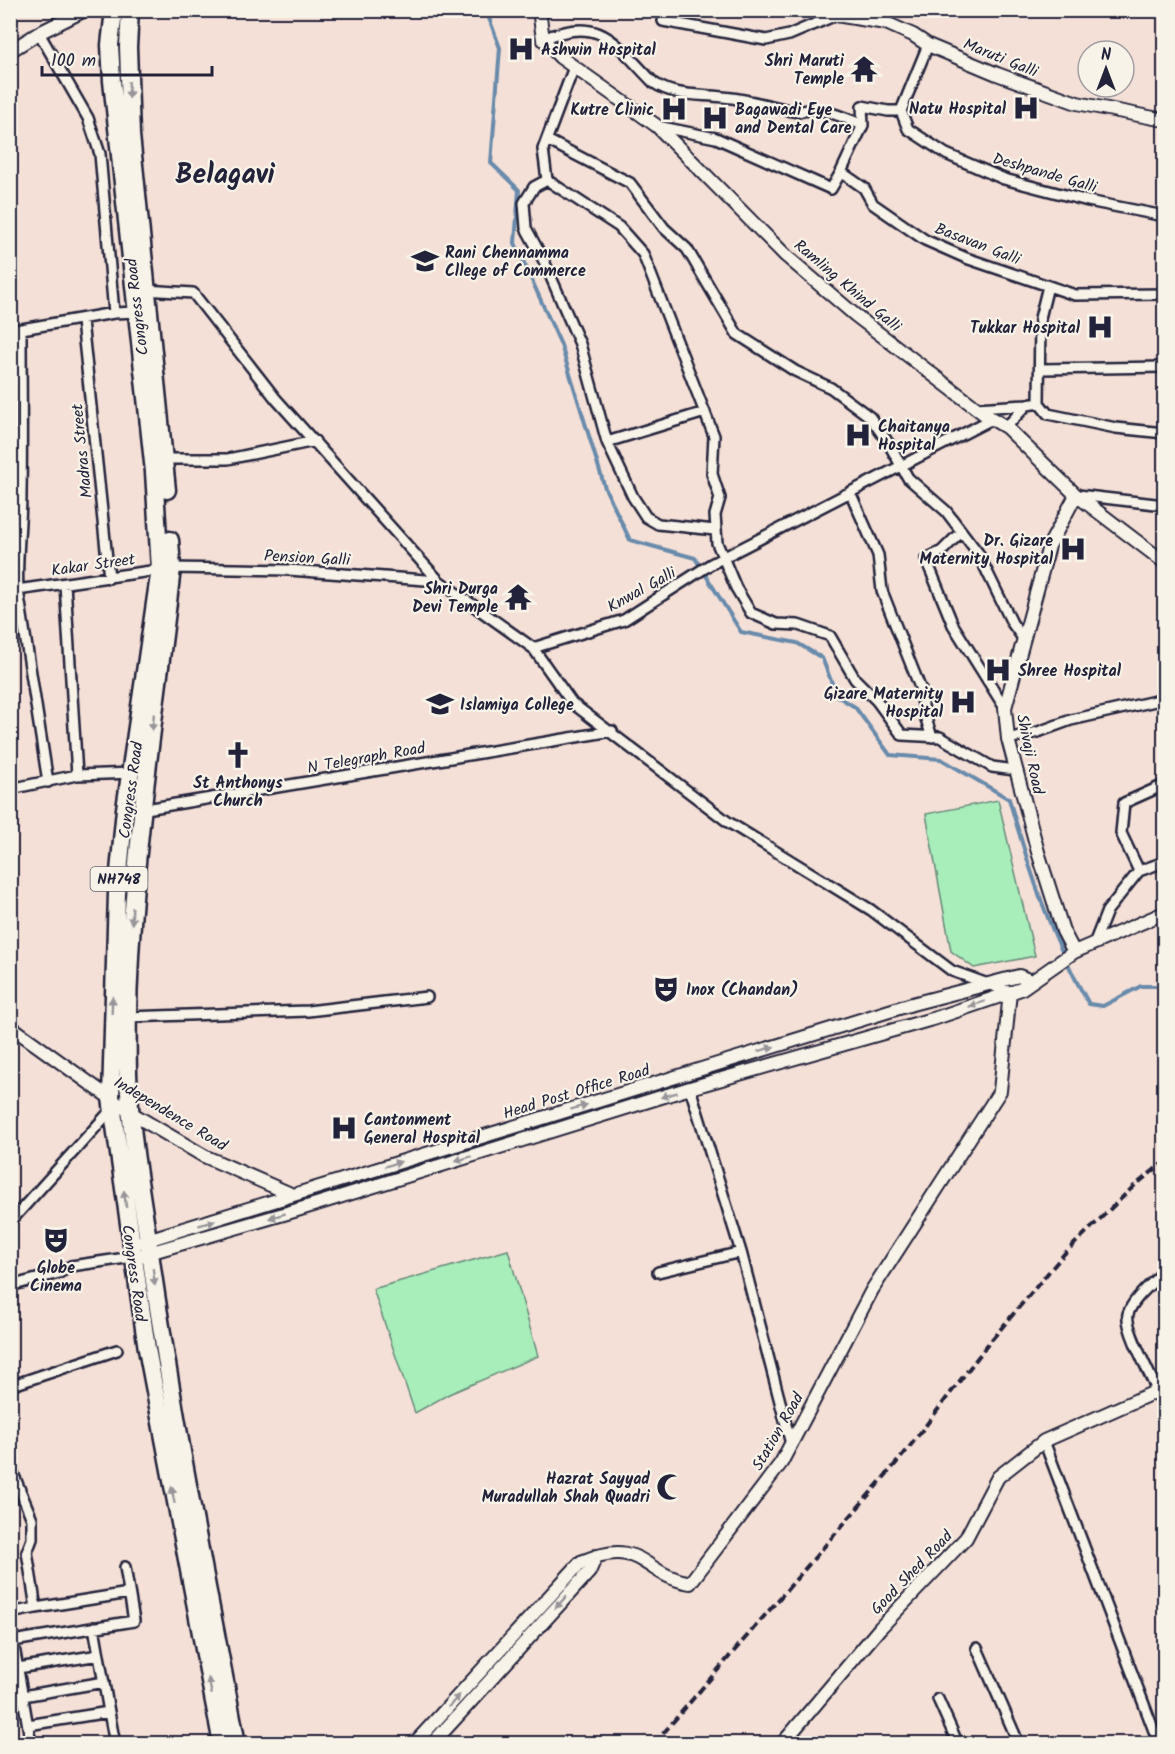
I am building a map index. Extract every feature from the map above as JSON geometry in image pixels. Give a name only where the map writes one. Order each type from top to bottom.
[{"type":"highway","name":"Congress Road","points":[[114,10],[110,45],[112,81],[165,459],[166,568],[113,961],[112,1103],[132,1251],[173,1499],[222,1743]]},
{"type":"highway","name":"Congress Road","points":[[130,10],[128,47],[131,135],[140,291],[137,312],[166,568]]},
{"type":"highway","name":"Congress Road","points":[[133,810],[134,874],[128,1017],[131,1113],[181,1455],[237,1743]]},
{"type":"street","points":[[10,51],[39,33],[85,10]]},
{"type":"street","points":[[539,10],[543,39],[566,29],[591,29],[606,35],[654,83],[663,89],[692,96],[723,97],[798,112],[808,109],[826,111],[862,125]]},
{"type":"street","points":[[663,21],[766,40],[789,35],[833,13]]},
{"type":"street","name":"Maruti Galli","points":[[833,13],[886,24],[913,35],[928,45],[997,74],[1077,103],[1164,120]]},
{"type":"street","points":[[39,33],[88,118],[100,154],[114,313]]},
{"type":"street","name":"Ramling Khind Galli","points":[[543,39],[574,67],[657,126],[786,256],[855,315],[976,408],[1006,428],[1076,495],[1164,562]]},
{"type":"street","points":[[657,126],[716,138],[831,189],[862,125],[862,106],[901,111],[928,45]]},
{"type":"street","points":[[574,67],[543,149],[547,180],[620,227],[643,254],[714,436],[712,474],[720,498],[715,515],[717,543],[736,588],[751,613],[776,624],[798,625],[830,636],[855,679],[877,701],[902,735],[940,737],[992,767],[1015,770]]},
{"type":"street","name":"Deshpande Galli","points":[[901,111],[908,129],[946,154],[1004,179],[1088,201],[1164,216]]},
{"type":"street","points":[[547,140],[630,183],[664,228],[687,249],[737,334],[795,371],[831,388],[870,417],[890,444],[908,478],[946,511],[978,553],[1012,623],[1022,637]]},
{"type":"street","name":"Basavan Galli","points":[[841,172],[864,188],[873,204],[925,240],[966,258],[1075,295],[1164,294]]},
{"type":"street","points":[[547,180],[534,186],[525,203],[526,228],[544,261],[580,344],[607,442],[646,517],[658,524],[715,530]]},
{"type":"street","points":[[1048,286],[1040,318],[1039,403],[1048,414],[1116,428],[1164,433]]},
{"type":"street","points":[[140,291],[193,293],[276,399],[439,581],[533,648],[572,702],[728,822],[871,910],[952,971],[1010,992]]},
{"type":"street","points":[[10,331],[82,321],[114,313],[137,312]]},
{"type":"street","name":"Madras Street","points":[[82,321],[109,578]]},
{"type":"street","points":[[21,329],[22,472],[20,546],[14,590],[48,782]]},
{"type":"street","points":[[1041,369],[1164,367]]},
{"type":"street","points":[[976,408],[1039,403]]},
{"type":"street","points":[[1006,428],[1027,405]]},
{"type":"street","points":[[607,442],[705,412]]},
{"type":"street","name":"Knwal Galli","points":[[533,648],[624,620],[686,583],[711,564],[992,419]]},
{"type":"street","points":[[165,459],[228,459],[315,441]]},
{"type":"street","points":[[850,492],[878,555],[885,602],[921,690],[924,713],[932,737]]},
{"type":"street","points":[[1076,495],[1164,505]]},
{"type":"street","name":"Shivaji Road","points":[[1071,955],[1015,770],[1008,739],[1005,708],[1048,546],[1076,495]]},
{"type":"street","points":[[961,532],[942,551],[926,559],[953,625],[1005,708]]},
{"type":"street","name":"Kakar Street","points":[[14,590],[166,568]]},
{"type":"street","name":"Pension Galli","points":[[166,568],[289,570],[439,581]]},
{"type":"street","points":[[65,584],[77,775]]},
{"type":"street","points":[[1008,739],[1038,732],[1071,720],[1164,699]]},
{"type":"street","name":"N Telegraph Road","points":[[133,810],[612,731]]},
{"type":"street","points":[[10,789],[77,775],[139,772]]},
{"type":"street","points":[[1139,871],[1121,833],[1124,803],[1164,785]]},
{"type":"street","points":[[1094,944],[1107,911],[1139,871],[1164,862]]},
{"type":"street","name":"Head Post Office Road","points":[[132,1251],[322,1203],[690,1088],[936,1018],[1010,992],[1071,955],[1164,913]]},
{"type":"street","name":"Head Post Office Road","points":[[150,1247],[316,1187],[912,1004],[1019,976],[1031,981]]},
{"type":"street","name":"Station Road","points":[[596,1556],[633,1554],[677,1581],[690,1583],[775,1472],[872,1290],[1000,1091],[1010,992]]},
{"type":"street","points":[[128,1017],[308,1011],[427,997]]},
{"type":"street","name":"Independence Road","points":[[10,1026],[112,1103],[204,1156],[293,1195]]},
{"type":"street","points":[[690,1088],[741,1252],[791,1444]]},
{"type":"street","points":[[10,1222],[112,1103]]},
{"type":"street","points":[[316,1187],[322,1203]]},
{"type":"street","points":[[10,1286],[60,1273],[71,1266],[132,1251]]},
{"type":"street","points":[[658,1272],[741,1252]]},
{"type":"street","points":[[1164,1270],[1132,1305],[1127,1316],[1130,1330],[1161,1390],[1164,1405]]},
{"type":"street","points":[[10,1386],[117,1350]]},
{"type":"street","name":"Good Shed Road","points":[[782,1743],[880,1629],[966,1538],[998,1477],[1044,1441],[1161,1390]]},
{"type":"street","points":[[1044,1441],[1159,1743]]},
{"type":"street","points":[[10,1466],[32,1519],[32,1539],[27,1551],[36,1608]]},
{"type":"street","points":[[414,1743],[581,1562],[596,1556]]},
{"type":"street","points":[[432,1743],[589,1572],[596,1556]]},
{"type":"street","points":[[13,1641],[134,1621],[125,1567]]},
{"type":"street","points":[[10,1612],[129,1593]]},
{"type":"street","points":[[10,1624],[31,1743]]},
{"type":"street","points":[[94,1627],[115,1743]]},
{"type":"street","points":[[977,1648],[1019,1743]]},
{"type":"street","points":[[18,1668],[99,1655]]},
{"type":"street","points":[[23,1696],[104,1682]]},
{"type":"street","points":[[939,1700],[958,1743]]},
{"type":"street","points":[[28,1725],[109,1712]]},
{"type":"green space","points":[[998,800],[1035,956],[974,968],[951,951],[926,814]]},
{"type":"green space","points":[[508,1250],[538,1356],[449,1394],[415,1413],[373,1289]]},
{"type":"waterway","points":[[486,10],[500,48],[491,163],[519,190],[515,243],[561,345],[605,488],[630,540],[695,558],[741,632],[797,643],[822,658],[837,696],[855,707],[890,755],[941,759],[1009,799],[1053,930],[1063,955],[1089,1004],[1103,1006],[1141,986],[1164,986]]},
{"type":"waterway","points":[[1164,1370],[1164,1375]]},
{"type":"railway","points":[[654,1744],[904,1454],[988,1344],[1064,1254],[1133,1187],[1164,1162]]},
{"type":"place","name":"Ashwin Hospital","points":[[521,49]]},
{"type":"place","name":"Shri Maruti Temple","points":[[864,69]]},
{"type":"place","name":"Natu Hospital","points":[[1026,108]]},
{"type":"place","name":"Kutre Clinic","points":[[674,109]]},
{"type":"place","name":"Bagawadi Eye and Dental Care","points":[[715,118]]},
{"type":"place","name":"Rani Chennamma Cllege of Commerce","points":[[425,261]]},
{"type":"place","name":"Tukkar Hospital","points":[[1100,327]]},
{"type":"place","name":"Chaitanya Hospital","points":[[858,435]]},
{"type":"place","name":"Dr. Gizare Maternity Hospital","points":[[1073,549]]},
{"type":"place","name":"Shri Durga Devi Temple","points":[[518,597]]},
{"type":"place","name":"Shree Hospital","points":[[998,670]]},
{"type":"place","name":"Gizare Maternity Hospital","points":[[963,702]]},
{"type":"place","name":"Islamiya College","points":[[440,704]]},
{"type":"place","name":"St Anthonys Church","points":[[238,755]]},
{"type":"place","name":"Inox (Chandan)","points":[[666,989]]},
{"type":"place","name":"Cantonment General Hospital","points":[[344,1128]]},
{"type":"place","name":"Globe Cinema","points":[[56,1240]]},
{"type":"place","name":"Hazrat Sayyad Muradullah Shah Quadri","points":[[670,1487]]},
{"type":"district","name":"Belagavi","points":[[225,173]]}]
